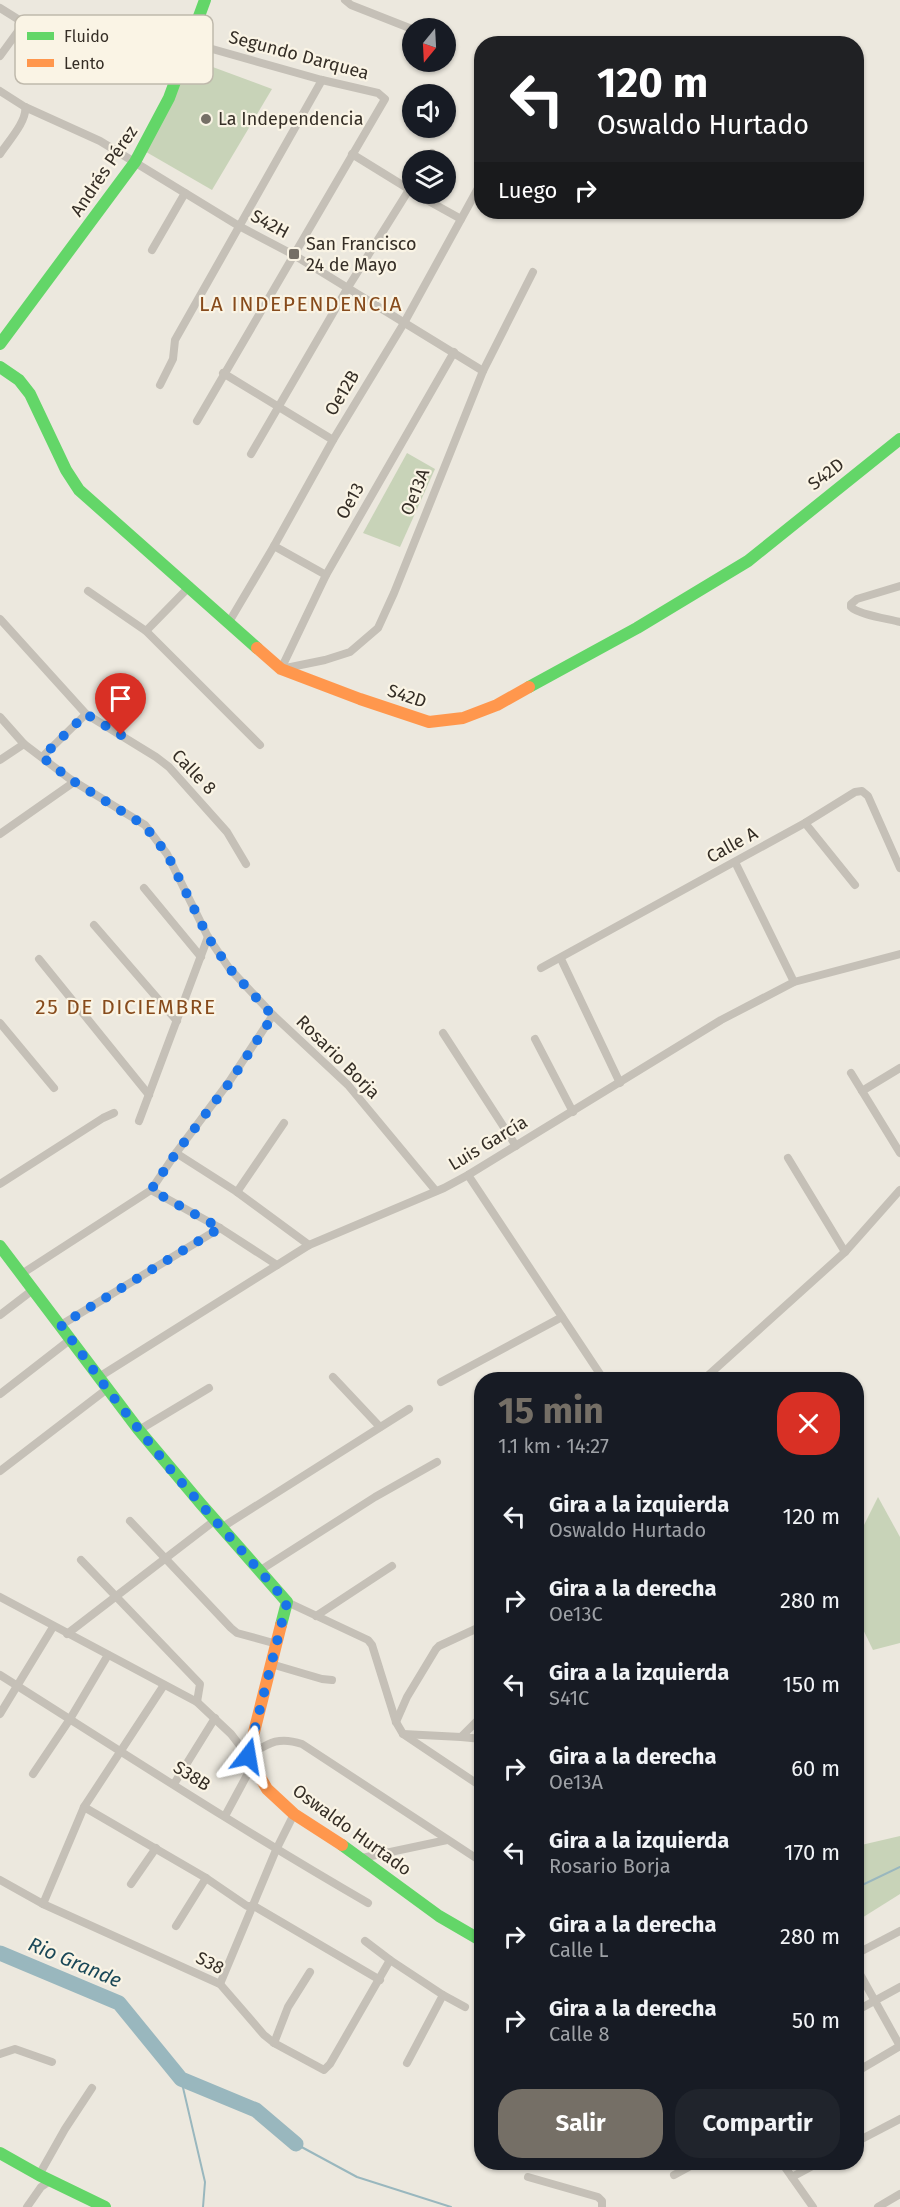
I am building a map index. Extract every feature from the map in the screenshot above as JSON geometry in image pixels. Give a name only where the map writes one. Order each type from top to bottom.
[{"type":"street","name":"Andrés Pérez","points":[[200,15],[205,0]]},
{"type":"street","points":[[345,0],[402,25]]},
{"type":"street","points":[[0,8],[15,17]]},
{"type":"street","points":[[0,56],[15,35]]},
{"type":"street","name":"Segundo Darquea","points":[[197,421],[383,103],[384,97],[372,91],[322,80],[213,49]]},
{"type":"street","points":[[160,385],[173,359],[175,340],[322,80]]},
{"type":"street","name":"Andrés Pérez","points":[[0,344],[135,162],[156,126],[174,84]]},
{"type":"street","name":"S42H","points":[[0,91],[25,107],[86,134],[135,162],[238,226],[294,255],[483,370]]},
{"type":"street","points":[[0,154],[24,119],[25,107]]},
{"type":"street","points":[[352,154],[402,184]]},
{"type":"street","points":[[152,250],[185,193]]},
{"type":"street","name":"Oe12B","points":[[228,622],[404,322],[474,195]]},
{"type":"street","points":[[251,454],[347,289],[404,204]]},
{"type":"street","points":[[436,204],[461,219]]},
{"type":"street","name":"Oe13A","points":[[281,669],[350,652],[378,628],[483,370],[533,273]]},
{"type":"street","name":"Oe13","points":[[281,669],[326,575],[454,352]]},
{"type":"street","name":"S42D","points":[[0,367],[19,380],[30,394],[66,470],[79,490],[281,669],[429,722],[463,718],[497,705],[637,628],[748,561],[833,491],[900,440]]},
{"type":"street","points":[[223,374],[333,440]]},
{"type":"street","points":[[274,546],[326,575]]},
{"type":"street","points":[[146,631],[190,586]]},
{"type":"street","points":[[900,586],[857,599],[851,607],[856,612],[900,622]]},
{"type":"street","points":[[88,591],[146,631],[260,745]]},
{"type":"street","name":"Calle 8","points":[[0,619],[86,714],[169,767],[227,832],[246,864]]},
{"type":"street","points":[[42,757],[86,714]]},
{"type":"street","name":"Rosario Borja","points":[[0,717],[24,744],[74,782],[144,825],[167,854],[208,937],[229,968],[273,1016],[348,1085],[435,1191]]},
{"type":"street","points":[[0,760],[24,744]]},
{"type":"street","points":[[0,834],[74,782]]},
{"type":"street","name":"Calle A","points":[[541,969],[805,823],[855,792],[864,792],[868,796],[900,868]]},
{"type":"street","points":[[805,823],[855,885]]},
{"type":"street","points":[[735,862],[794,982]]},
{"type":"street","points":[[144,888],[201,957]]},
{"type":"street","points":[[93,925],[177,1021]]},
{"type":"street","points":[[139,1121],[208,937]]},
{"type":"street","name":"Luis García","points":[[99,1377],[309,1245],[468,1175],[721,1020],[794,982],[900,954]]},
{"type":"street","points":[[39,959],[149,1095]]},
{"type":"street","points":[[561,959],[620,1083]]},
{"type":"street","points":[[23,1273],[151,1190],[230,1082],[273,1016]]},
{"type":"street","points":[[0,1023],[54,1088]]},
{"type":"street","points":[[442,1032],[516,1146]]},
{"type":"street","points":[[535,1039],[573,1112]]},
{"type":"street","points":[[862,1091],[900,1068]]},
{"type":"street","points":[[850,1073],[900,1153]]},
{"type":"street","points":[[0,1184],[114,1113]]},
{"type":"street","points":[[237,1192],[284,1123]]},
{"type":"street","points":[[176,1153],[237,1192],[309,1245]]},
{"type":"street","points":[[788,1158],[845,1252]]},
{"type":"street","points":[[468,1175],[599,1372]]},
{"type":"street","points":[[151,1190],[220,1228],[277,1265]]},
{"type":"street","points":[[712,1372],[845,1252],[900,1190]]},
{"type":"street","points":[[61,1325],[220,1228]]},
{"type":"street","points":[[0,1246],[23,1273],[107,1389],[174,1474],[287,1602],[368,1640],[372,1645],[396,1722],[403,1734],[474,1782]]},
{"type":"street","points":[[0,1315],[34,1289]]},
{"type":"street","points":[[441,1382],[562,1317]]},
{"type":"street","points":[[0,1394],[71,1339]]},
{"type":"street","points":[[333,1377],[380,1427]]},
{"type":"street","points":[[139,1430],[209,1388]]},
{"type":"street","points":[[0,1470],[107,1389]]},
{"type":"street","points":[[67,1634],[166,1558],[218,1524],[409,1409]]},
{"type":"street","points":[[259,1571],[375,1497],[437,1462]]},
{"type":"street","points":[[130,1521],[237,1633],[276,1644]]},
{"type":"street","points":[[81,1560],[200,1684],[197,1702]]},
{"type":"street","points":[[316,1616],[392,1566]]},
{"type":"street","points":[[0,1599],[197,1702],[231,1734],[251,1760]]},
{"type":"street","points":[[225,1816],[251,1760],[271,1664],[287,1602]]},
{"type":"street","points":[[0,1714],[53,1627]]},
{"type":"street","points":[[396,1722],[407,1697],[436,1649],[474,1630]]},
{"type":"street","points":[[33,1774],[70,1719],[108,1655]]},
{"type":"street","points":[[271,1664],[332,1680]]},
{"type":"street","name":"S38B","points":[[0,1675],[276,1850],[368,1903]]},
{"type":"street","points":[[43,1904],[84,1807],[164,1685]]},
{"type":"street","points":[[174,1784],[215,1718]]},
{"type":"street","points":[[461,1737],[474,1724]]},
{"type":"street","points":[[403,1734],[474,1738]]},
{"type":"street","points":[[251,1760],[266,1744],[282,1739],[302,1744],[474,1857]]},
{"type":"street","name":"Oswaldo Hurtado","points":[[251,1760],[267,1789],[294,1814],[362,1858],[439,1916],[474,1936]]},
{"type":"street","points":[[84,1807],[206,1878],[247,1906],[254,1906],[380,1980]]},
{"type":"street","points":[[220,1984],[276,1850],[294,1814]]},
{"type":"street","points":[[362,1858],[447,1840]]},
{"type":"street","points":[[130,1884],[156,1848]]},
{"type":"street","points":[[176,1926],[206,1878]]},
{"type":"street","name":"S38","points":[[0,1880],[43,1904],[220,1984],[264,2035],[274,2043],[324,2070],[390,1960]]},
{"type":"street","points":[[864,1950],[900,1930]]},
{"type":"street","points":[[365,1941],[443,1995],[465,2007]]},
{"type":"street","points":[[274,2043],[288,2007],[310,1972]]},
{"type":"street","points":[[864,1982],[900,2046],[864,2067]]},
{"type":"street","points":[[864,2007],[900,1987]]},
{"type":"street","points":[[407,2063],[443,1995]]},
{"type":"street","points":[[0,2054],[15,2049],[52,2062]]},
{"type":"street","points":[[27,2207],[41,2187],[65,2129],[92,2088]]},
{"type":"street","points":[[864,2138],[900,2119]]},
{"type":"street","points":[[0,2154],[105,2207]]},
{"type":"street","points":[[674,2175],[683,2170]]},
{"type":"street","points":[[787,2170],[813,2207]]},
{"type":"street","points":[[792,2177],[805,2170]]},
{"type":"street","points":[[528,2177],[598,2197],[602,2201],[602,2207]]},
{"type":"street","points":[[878,2207],[900,2194]]},
{"type":"green space","name":"La Independencia","points":[[213,67],[272,89],[212,190],[141,149],[177,84],[213,84]]},
{"type":"green space","points":[[407,453],[435,469],[400,547],[363,533]]},
{"type":"green space","points":[[878,1497],[900,1537],[900,1643],[873,1650],[864,1631],[864,1525]]},
{"type":"green space","points":[[900,1836],[900,1894],[864,1917],[864,1844]]},
{"type":"waterway","points":[[864,1884],[900,1867]]},
{"type":"waterway","name":"Rio Grande","points":[[0,1953],[119,2003],[181,2079],[256,2110],[296,2144]]},
{"type":"waterway","points":[[181,2079],[205,2182],[203,2207]]},
{"type":"waterway","points":[[296,2144],[357,2177],[451,2207]]},
{"type":"traffic: fast","points":[[199,15],[205,0]]},
{"type":"traffic: fast","points":[[0,344],[135,162],[174,84]]},
{"type":"traffic: fast","points":[[0,367],[19,380],[30,394],[66,470],[79,490],[257,648]]},
{"type":"traffic: fast","points":[[529,687],[637,628],[748,561],[900,439]]},
{"type":"traffic: fast","points":[[0,1246],[138,1429],[287,1602],[281,1625]]},
{"type":"traffic: fast","points":[[342,1845],[439,1916],[474,1936]]},
{"type":"traffic: fast","points":[[0,2153],[105,2207]]},
{"type":"traffic: slow","points":[[257,648],[281,669],[429,722],[463,718],[497,705],[529,687]]},
{"type":"traffic: slow","points":[[281,1625],[248,1756],[267,1789],[294,1814],[342,1845]]},
{"type":"place","name":"La Independencia","points":[[206,119]]},
{"type":"place","name":"San Francisco 24 de Mayo","points":[[294,254]]},
{"type":"district","name":"LA INDEPENDENCIA","points":[[301,304]]},
{"type":"district","name":"25 DE DICIEMBRE","points":[[126,1007]]},
{"type":"route","points":[[121,735],[86,714],[42,757],[70,779],[144,825],[167,854],[208,937],[229,968],[273,1016],[230,1082],[202,1117],[151,1190],[220,1228],[61,1325],[107,1389],[174,1474],[287,1602],[248,1756]]}]
